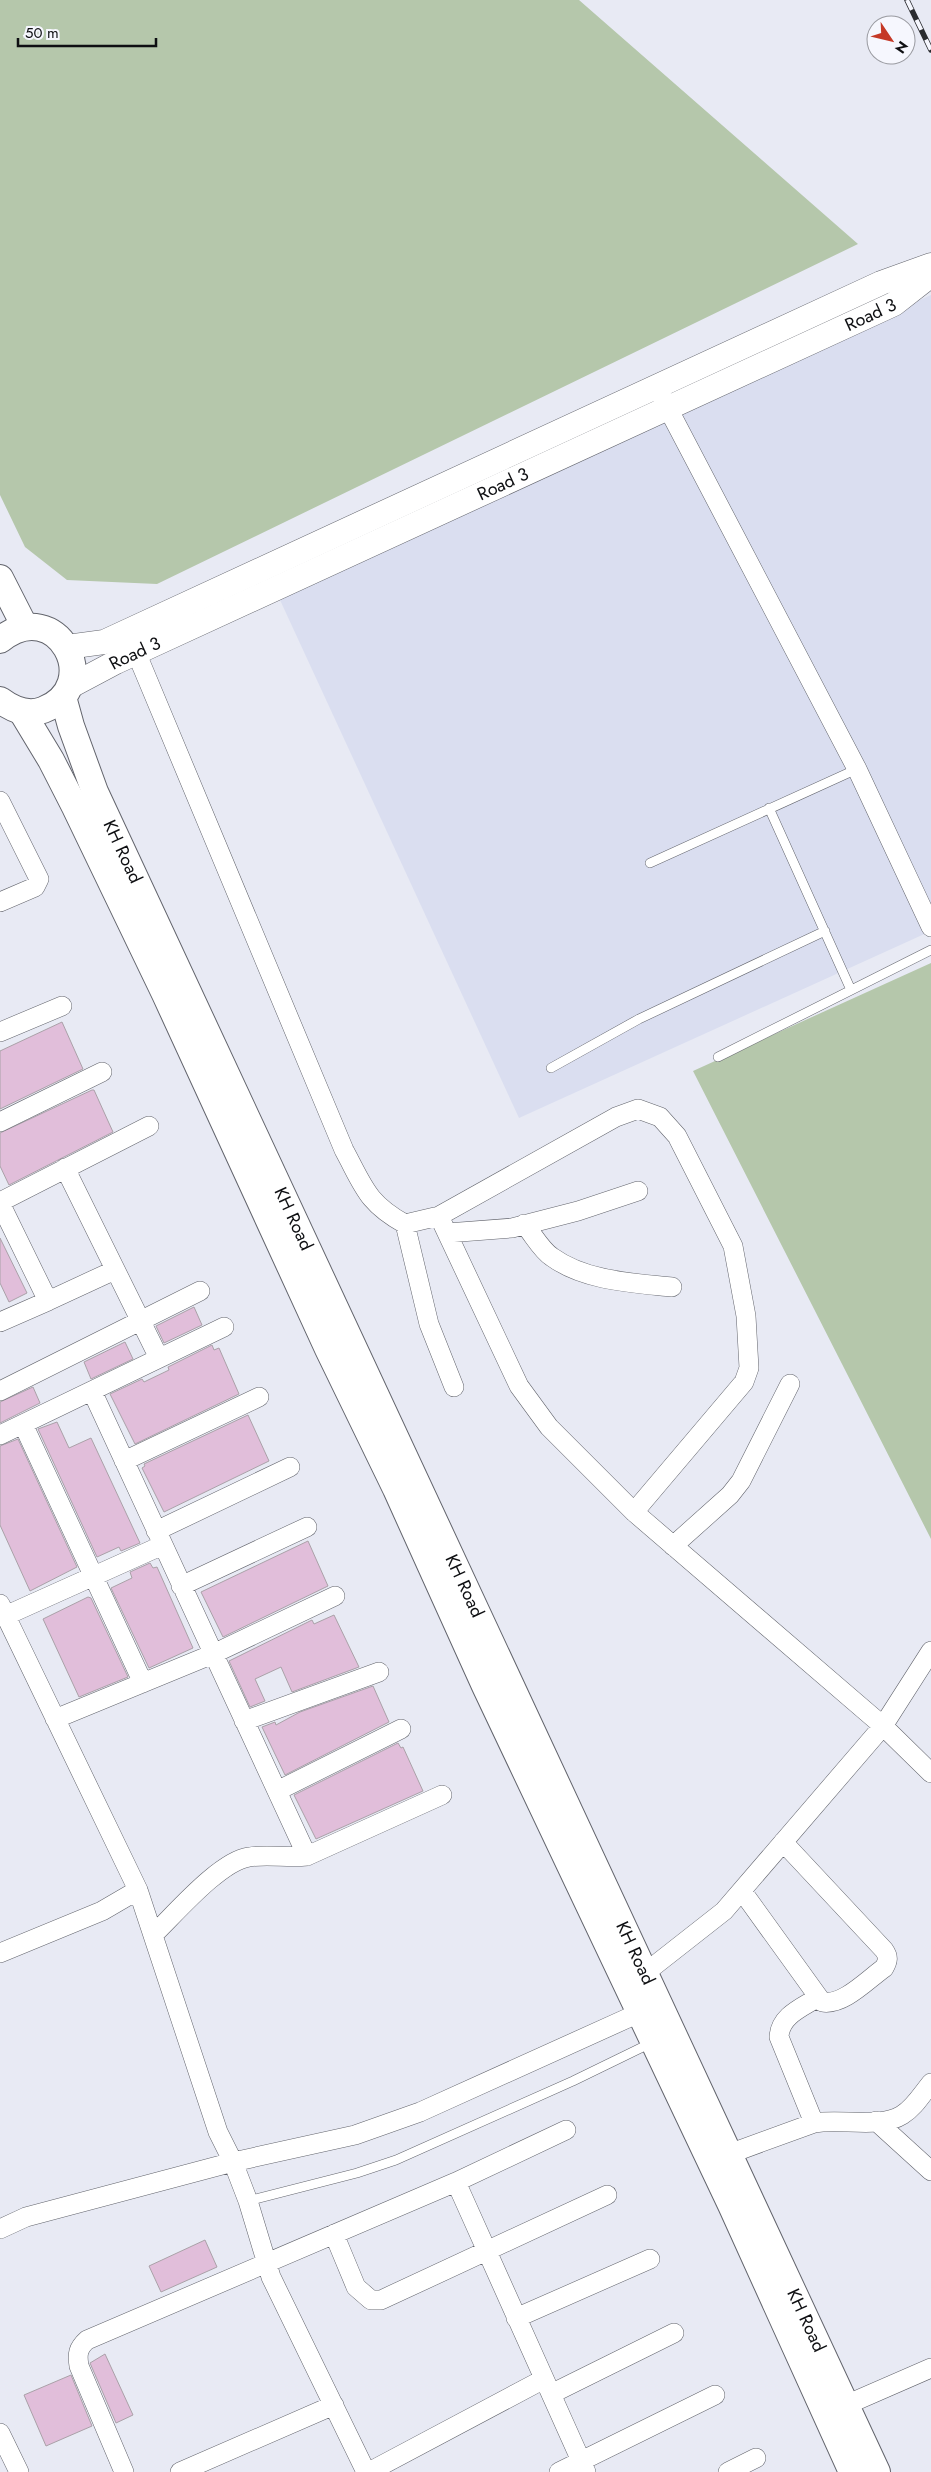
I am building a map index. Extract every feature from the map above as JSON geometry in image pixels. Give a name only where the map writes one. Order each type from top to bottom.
[{"type":"main road","points":[[0,578],[25,627]]},
{"type":"main road","points":[[0,640],[10,632],[25,627],[49,630],[67,646],[73,665],[66,692],[52,706],[38,712],[6,703]]},
{"type":"main road","name":"KH Road","points":[[66,692],[71,726],[95,792],[645,1973],[653,2042],[731,2205],[852,2472]]},
{"type":"main road","name":"KH Road","points":[[6,703],[51,760],[75,807],[169,1003],[328,1349],[396,1489],[489,1695],[649,2008],[729,2154],[877,2472]]},
{"type":"street","name":"Road 3","points":[[66,692],[136,652],[662,397],[881,283],[931,265]]},
{"type":"street","name":"Road 3","points":[[67,646],[104,642],[662,397],[894,304],[931,275]]},
{"type":"street","points":[[662,397],[856,769],[931,927]]},
{"type":"street","points":[[136,652],[344,1150],[370,1199],[383,1212],[405,1224],[512,1228],[578,1211],[638,1191]]},
{"type":"street","points":[[0,801],[31,861],[39,883],[0,902]]},
{"type":"street","points":[[0,1032],[62,1006]]},
{"type":"street","points":[[0,1122],[102,1072]]},
{"type":"street","points":[[443,1224],[616,1116],[638,1109],[660,1117],[677,1136],[732,1246],[746,1316],[749,1368],[744,1382],[634,1512]]},
{"type":"street","points":[[48,1301],[0,1202],[150,1126]]},
{"type":"street","points":[[65,1168],[159,1358]]},
{"type":"street","points":[[405,1224],[429,1324],[454,1386]]},
{"type":"street","points":[[443,1224],[519,1386],[549,1427],[634,1512],[883,1726],[931,1773]]},
{"type":"street","points":[[524,1224],[551,1257],[577,1271],[628,1282],[672,1287]]},
{"type":"street","points":[[0,1322],[116,1270]]},
{"type":"street","points":[[0,1391],[200,1291]]},
{"type":"street","points":[[0,1435],[224,1327]]},
{"type":"street","points":[[673,1546],[730,1495],[742,1481],[790,1384]]},
{"type":"street","points":[[92,1391],[307,1856]]},
{"type":"street","points":[[124,1461],[259,1396]]},
{"type":"street","points":[[22,1424],[143,1683]]},
{"type":"street","points":[[290,1467],[94,1576],[3,1610],[8,1641],[55,1719],[138,1890],[218,2132],[234,2162],[271,2277],[368,2472],[547,2386],[674,2333]]},
{"type":"street","points":[[182,1586],[307,1527]]},
{"type":"street","points":[[55,1719],[213,1654],[336,1596]]},
{"type":"street","points":[[645,1973],[724,1911],[742,1891],[883,1726],[931,1651]]},
{"type":"street","points":[[244,1721],[379,1672]]},
{"type":"street","points":[[277,1792],[401,1728]]},
{"type":"street","points":[[154,1934],[218,1873],[232,1863],[248,1857],[307,1856],[442,1795]]},
{"type":"street","points":[[742,1891],[817,1998],[829,2004],[838,2001],[884,1968],[888,1962],[888,1955],[783,1842]]},
{"type":"street","points":[[0,1953],[102,1911],[138,1890]]},
{"type":"street","points":[[814,2123],[779,2037],[779,2028],[784,2021],[817,1998]]},
{"type":"street","points":[[0,2229],[26,2217],[234,2162],[354,2135],[420,2112],[649,2008]]},
{"type":"street","points":[[729,2154],[814,2123],[895,2119],[904,2114],[931,2083]]},
{"type":"street","points":[[876,2121],[931,2171]]},
{"type":"street","points":[[124,2472],[78,2366],[77,2356],[80,2345],[87,2340],[267,2263],[293,2254],[334,2234],[456,2182],[566,2130]]},
{"type":"street","points":[[456,2182],[584,2467]]},
{"type":"street","points":[[334,2234],[356,2287],[371,2300],[381,2300],[485,2250],[607,2195]]},
{"type":"street","points":[[516,2318],[650,2259]]},
{"type":"street","points":[[846,2405],[931,2368]]},
{"type":"street","points":[[559,2472],[584,2467],[715,2395]]},
{"type":"street","points":[[180,2472],[334,2405]]},
{"type":"street","points":[[0,2433],[19,2472]]},
{"type":"street","points":[[728,2472],[756,2458]]},
{"type":"lane","points":[[650,863],[856,769]]},
{"type":"lane","points":[[769,808],[851,990]]},
{"type":"lane","points":[[551,1068],[639,1019],[825,931]]},
{"type":"lane","points":[[718,1057],[931,950]]},
{"type":"lane","points":[[248,2201],[357,2174],[396,2160],[558,2089],[653,2042]]},
{"type":"shaded area","points":[[931,295],[931,931],[519,1118],[280,600],[666,416]]},
{"type":"green space","points":[[0,0],[579,0],[858,244],[157,584],[67,580],[25,547],[0,495]]},
{"type":"green space","points":[[931,963],[931,1539],[693,1071]]},
{"type":"building","points":[[62,1022],[83,1069],[0,1109],[0,1051]]},
{"type":"building","points":[[94,1090],[113,1132],[9,1185],[0,1166],[0,1133]]},
{"type":"building","points":[[0,1238],[27,1293],[9,1302],[0,1283]]},
{"type":"building","points":[[194,1307],[202,1325],[164,1343],[156,1326]]},
{"type":"building","points":[[125,1342],[133,1359],[91,1379],[84,1362]]},
{"type":"building","points":[[212,1345],[214,1350],[219,1348],[239,1394],[135,1444],[110,1394],[142,1379],[144,1382],[169,1370],[168,1367]]},
{"type":"building","points":[[33,1387],[40,1403],[0,1423],[0,1402]]},
{"type":"building","points":[[248,1415],[269,1461],[164,1512],[142,1468],[145,1466],[144,1464]]},
{"type":"building","points":[[57,1422],[69,1448],[91,1438],[140,1543],[121,1551],[119,1547],[97,1557],[38,1429]]},
{"type":"building","points":[[18,1439],[77,1567],[30,1591],[0,1525],[0,1446]]},
{"type":"building","points":[[308,1541],[328,1586],[223,1637],[201,1592]]},
{"type":"building","points":[[150,1563],[153,1568],[157,1567],[193,1648],[149,1668],[111,1588],[132,1578],[130,1572]]},
{"type":"building","points":[[88,1597],[91,1598],[128,1677],[79,1697],[43,1619]]},
{"type":"building","points":[[334,1615],[359,1667],[292,1692],[281,1667],[255,1679],[265,1701],[250,1707],[229,1661],[312,1620],[314,1624]]},
{"type":"building","points":[[373,1686],[389,1722],[285,1775],[262,1727],[275,1722],[276,1725],[300,1712]]},
{"type":"building","points":[[398,1743],[401,1748],[403,1747],[423,1791],[316,1839],[294,1795]]},
{"type":"building","points":[[205,2240],[217,2267],[161,2292],[149,2266]]},
{"type":"building","points":[[105,2354],[133,2415],[116,2423],[90,2363]]},
{"type":"building","points":[[71,2375],[92,2426],[46,2446],[24,2395]]},
{"type":"railway","points":[[907,0],[931,50]]}]
